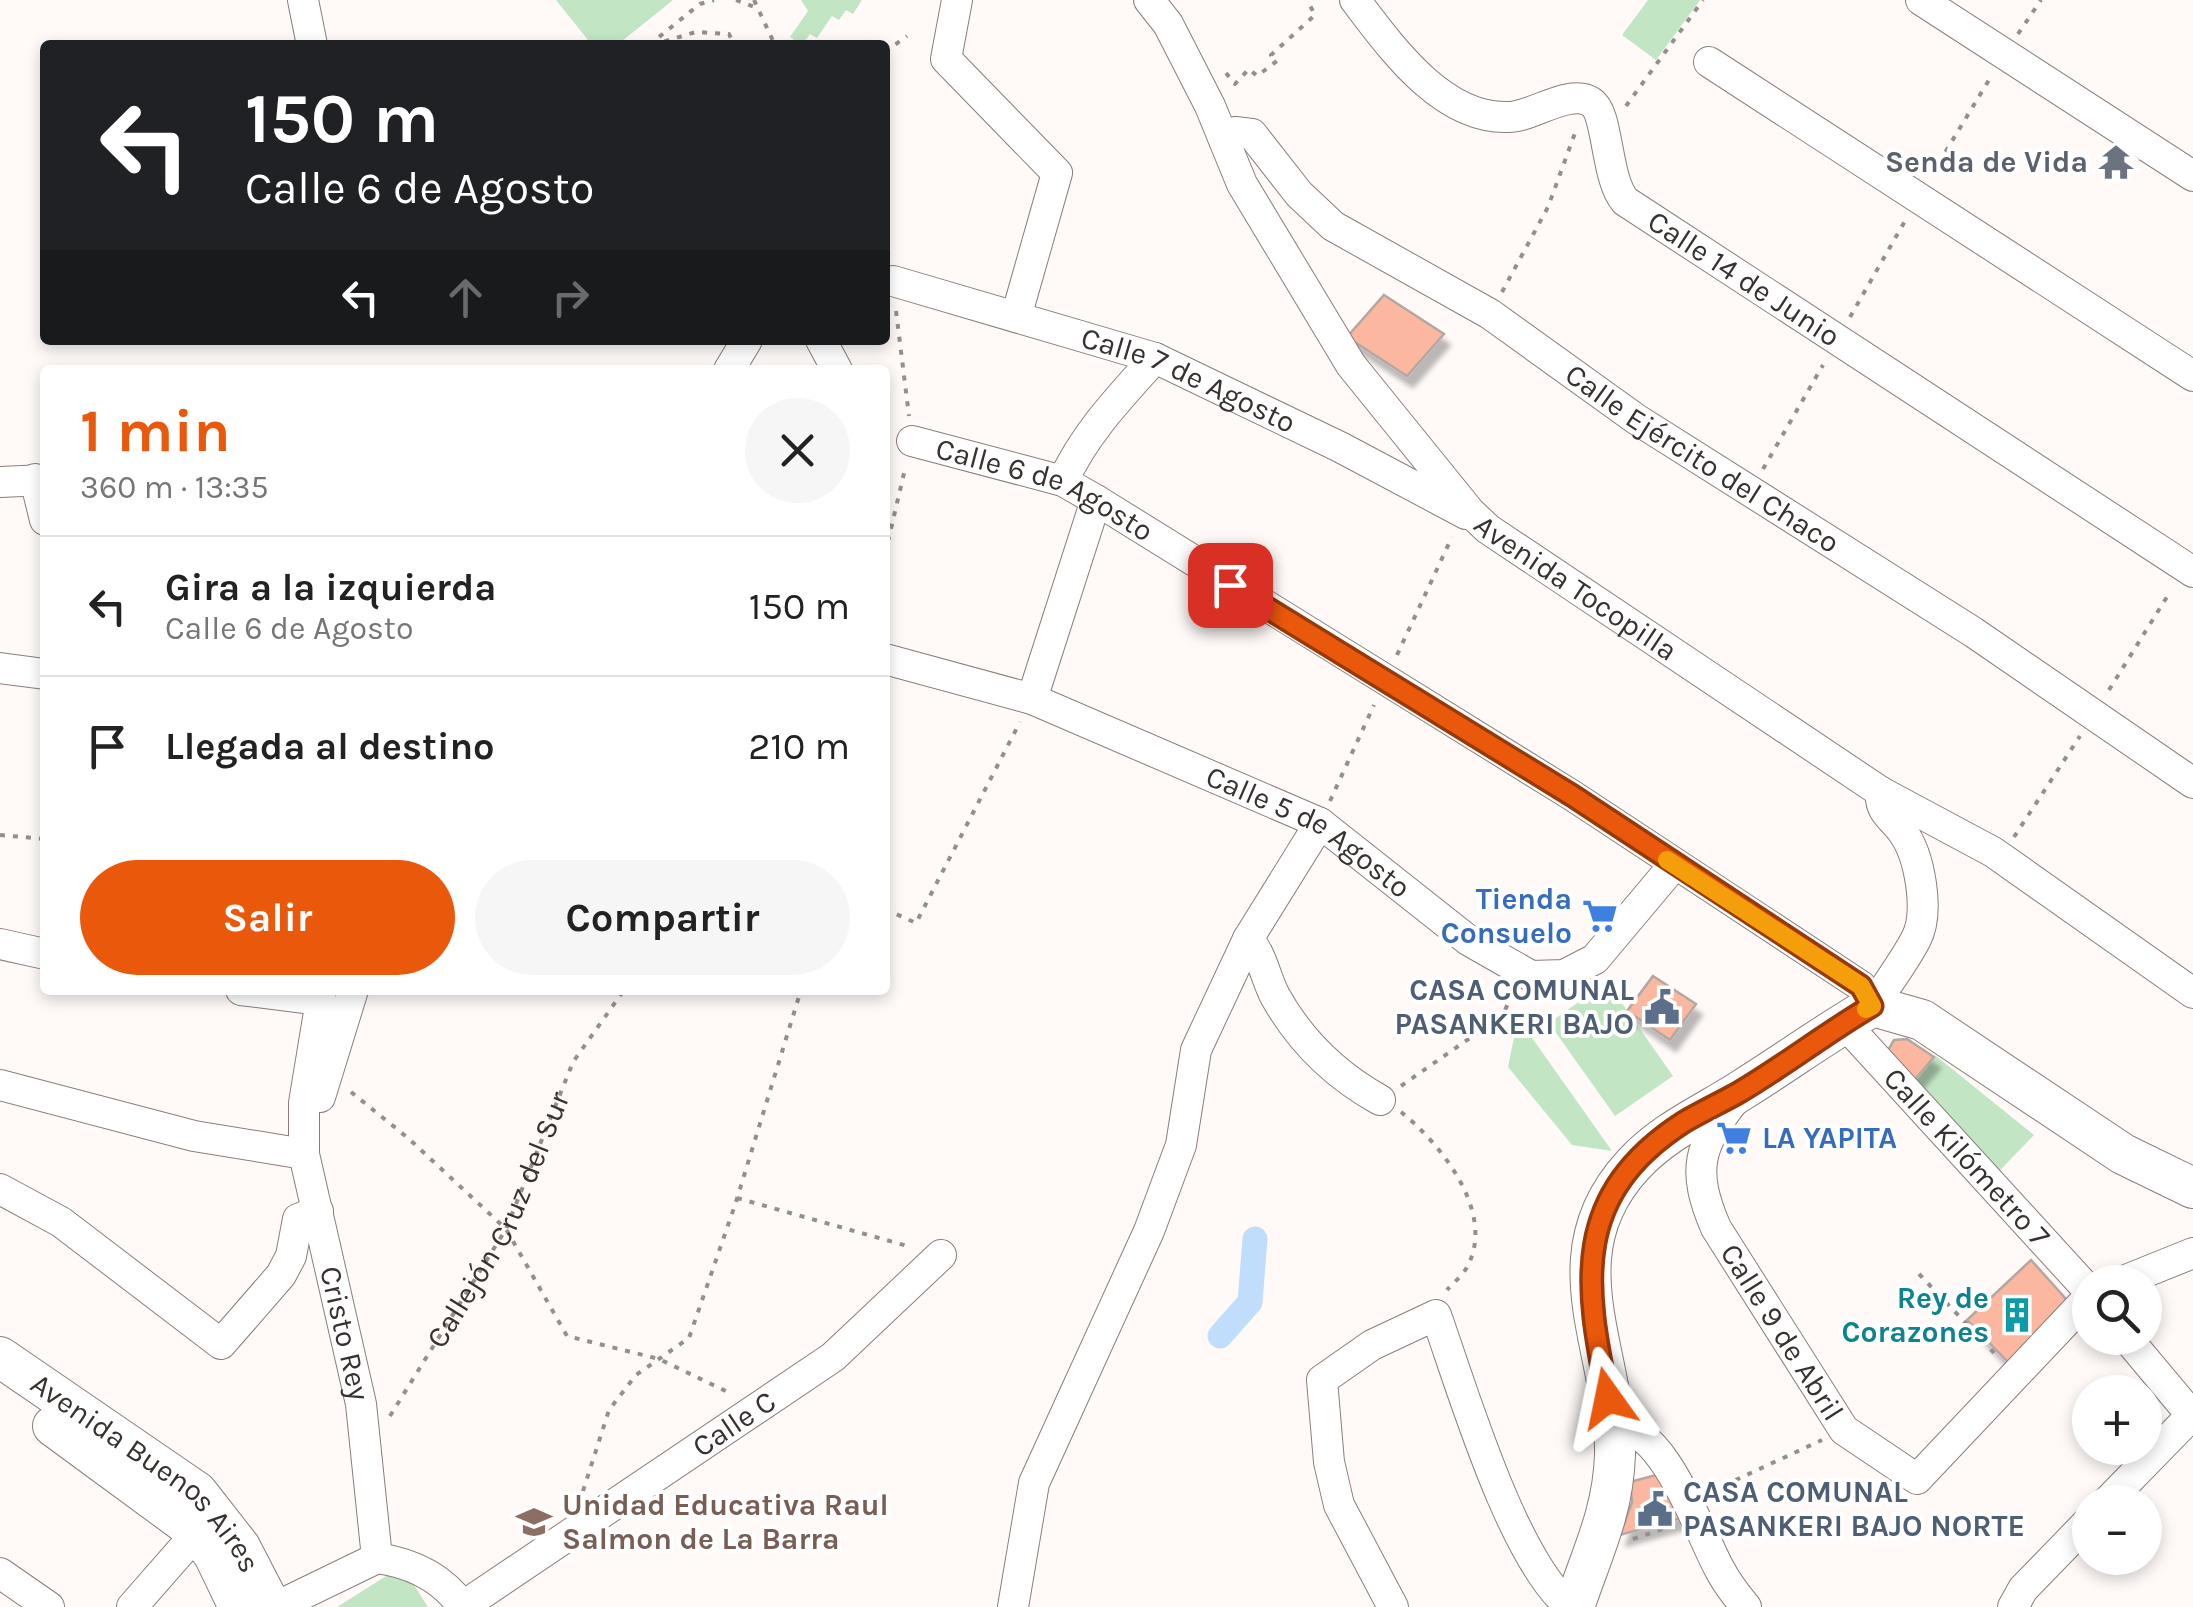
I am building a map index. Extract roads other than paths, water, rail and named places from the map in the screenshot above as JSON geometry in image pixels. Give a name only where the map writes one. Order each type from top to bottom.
[{"type":"main road","points":[[1573,1607],[1612,1504],[1615,1430],[1595,1336],[1588,1273],[1595,1228],[1609,1196],[1633,1165],[1684,1122],[1742,1091],[1858,1014],[1922,1020],[2108,1144],[2193,1188]]},
{"type":"main road","name":"Avenida Buenos Aires","points":[[0,1357],[196,1492],[214,1555],[239,1607]]},
{"type":"main road","name":"Avenida Buenos Aires","points":[[0,1390],[240,1547],[274,1607]]},
{"type":"street","points":[[303,0],[311,40]]},
{"type":"street","points":[[957,0],[946,59],[1057,173],[1016,317]]},
{"type":"street","name":"Avenida Tocopilla","points":[[1149,0],[1168,24],[1197,80],[1242,184],[1351,365],[1470,512],[1488,529],[1881,792],[1993,852],[2193,993]]},
{"type":"street","name":"Calle 14 de Junio","points":[[1355,0],[1390,46],[1426,81],[1480,114],[1512,118],[1575,98],[1588,99],[1598,109],[1611,178],[1624,201],[2193,572]]},
{"type":"street","points":[[1921,0],[2003,57],[2193,176]]},
{"type":"street","points":[[1709,62],[2193,376]]},
{"type":"street","name":"Calle Ejército del Chaco","points":[[1223,138],[1235,132],[1252,134],[1299,194],[1333,226],[1490,314],[1636,418],[1973,632],[2193,783]]},
{"type":"street","name":"Calle 7 de Agosto","points":[[893,280],[1155,358],[1340,446],[1462,514],[1470,512]]},
{"type":"street","points":[[1063,481],[1076,452],[1155,358]]},
{"type":"street","name":"Calle 6 de Agosto","points":[[912,441],[1063,481],[1096,500],[1573,796],[1861,986],[1858,1014]]},
{"type":"street","points":[[0,482],[40,480]]},
{"type":"street","points":[[1032,699],[1096,500]]},
{"type":"street","name":"Calle 5 de Agosto","points":[[890,660],[1032,699],[1320,823],[1468,940],[1520,973],[1544,978],[1564,975],[1596,959],[1674,865]]},
{"type":"street","points":[[0,668],[40,673]]},
{"type":"street","points":[[1858,1014],[1918,936],[1922,908],[1915,859],[1904,833],[1883,810],[1881,792]]},
{"type":"street","points":[[1014,1607],[1034,1483],[1155,1214],[1181,1146],[1196,1050],[1248,940],[1320,823]]},
{"type":"street","points":[[1248,940],[1257,949],[1274,995],[1313,1051],[1352,1084],[1380,1100]]},
{"type":"street","points":[[0,944],[40,953]]},
{"type":"street","name":"Cristo Rey","points":[[280,995],[320,1000],[304,1104],[304,1154],[369,1450],[377,1558]]},
{"type":"street","points":[[304,1104],[321,1097],[352,995]]},
{"type":"street","name":"Calle Kilómetro 7","points":[[1858,1014],[2072,1272]]},
{"type":"street","points":[[0,1085],[194,1136],[304,1154]]},
{"type":"street","name":"Calle 9 de Abril","points":[[1742,1091],[1706,1140],[1700,1161],[1702,1197],[1716,1228],[1844,1430],[1918,1478],[2072,1313]]},
{"type":"street","points":[[0,1189],[61,1222],[221,1344],[281,1275],[291,1256],[298,1219],[318,1210]]},
{"type":"street","points":[[2162,1265],[2193,1253]]},
{"type":"street","name":"Calle C","points":[[462,1607],[582,1530],[832,1357],[940,1255]]},
{"type":"street","points":[[1392,1607],[1339,1505],[1329,1462],[1322,1380],[1372,1345],[1436,1315],[1498,1490],[1555,1594],[1573,1607]]},
{"type":"street","points":[[2124,1485],[2192,1416],[2142,1355]]},
{"type":"street","points":[[1615,1430],[1631,1430],[1646,1440],[1691,1510],[1718,1567],[1746,1607]]},
{"type":"street","points":[[132,1607],[205,1522]]},
{"type":"street","points":[[2013,1607],[2023,1589],[2072,1539]]},
{"type":"street","points":[[274,1607],[377,1558],[405,1562],[428,1573],[462,1607]]},
{"type":"street","points":[[0,1573],[49,1607]]},
{"type":"waterway","points":[[1220,1336],[1250,1302],[1255,1239]]},
{"type":"place","name":"Senda de Vida","points":[[2116,162]]},
{"type":"place","name":"Tienda Consuelo","points":[[1600,916]]},
{"type":"place","name":"CASA COMUNAL PASANKERI BAJO","points":[[1662,1007]]},
{"type":"place","name":"LA YAPITA","points":[[1734,1138]]},
{"type":"place","name":"Rey de Corazones","points":[[2017,1315]]},
{"type":"place","name":"CASA COMUNAL PASANKERI BAJO NORTE","points":[[1655,1509]]},
{"type":"place","name":"Unidad Educativa Raul Salmon de La Barra","points":[[534,1522]]}]
